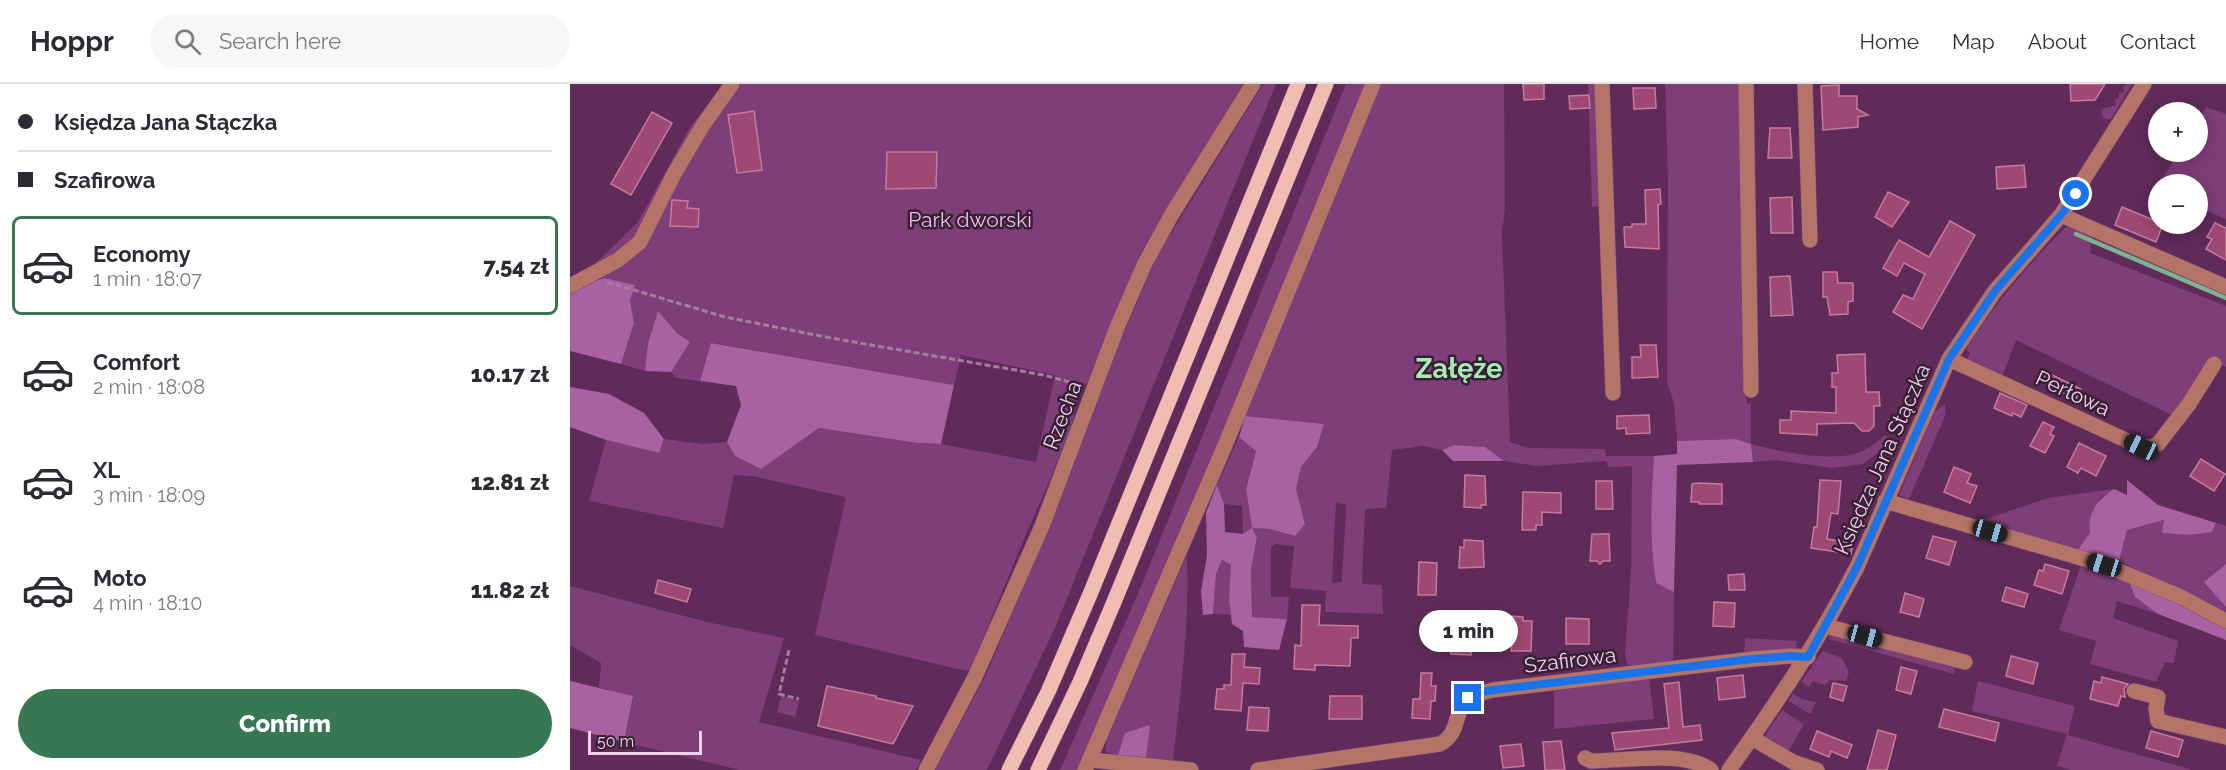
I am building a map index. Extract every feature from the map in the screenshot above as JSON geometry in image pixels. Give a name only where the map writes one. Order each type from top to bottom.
[{"type":"main road","points":[[1009,770],[1047,692],[1091,592],[1298,84]]},
{"type":"main road","points":[[1038,770],[1080,682],[1114,602],[1326,84]]},
{"type":"street","points":[[570,286],[618,260],[640,242],[674,174],[703,125],[732,84]]},
{"type":"street","name":"Rzecha","points":[[926,770],[975,679],[1042,526],[1118,325],[1145,263],[1172,214],[1253,84]]},
{"type":"street","points":[[1191,770],[1088,765],[1226,443],[1373,84]]},
{"type":"street","points":[[1602,84],[1613,393]]},
{"type":"street","points":[[1746,84],[1751,390]]},
{"type":"street","points":[[1805,84],[1810,240]]},
{"type":"street","name":"Księdza Jana Stączka","points":[[1730,770],[1808,657],[1857,567],[1949,359],[1995,291],[2061,215],[2144,84]]},
{"type":"street","points":[[2061,215],[2226,287]]},
{"type":"street","name":"Perłowa","points":[[1949,359],[2141,447],[2158,444],[2214,364]]},
{"type":"street","points":[[1885,501],[2104,565],[2181,597],[2226,621]]},
{"type":"street","points":[[1825,626],[1965,662]]},
{"type":"street","name":"Szafirowa","points":[[1258,770],[1440,744],[1447,740],[1462,704],[1477,693],[1753,659],[1808,657]]},
{"type":"street","points":[[2134,691],[2158,697],[2156,709],[2158,721],[2226,737]]},
{"type":"street","points":[[1752,738],[1793,762],[1817,770]]},
{"type":"street","points":[[1585,758],[1591,761],[1681,760],[1701,763],[1711,770]]},
{"type":"path","points":[[588,277],[725,317],[1044,375],[1095,389]]},
{"type":"path","points":[[789,650],[779,694],[799,699]]},
{"type":"green space","name":"Park dworski","points":[[725,84],[1245,84],[1139,256],[1091,380],[1080,390],[1069,436],[970,670],[966,671],[815,635],[846,497],[752,476],[734,475],[723,528],[589,501],[606,440],[658,453],[664,439],[703,444],[727,442],[735,456],[761,469],[819,428],[917,443],[941,444],[1036,462],[1055,375],[961,355],[954,385],[712,343],[700,381],[676,378],[671,372],[690,342],[677,333],[658,311],[648,343],[645,371],[621,364],[634,323],[630,300],[634,285],[604,278],[596,263],[638,222],[690,127]]},
{"type":"green space","points":[[1263,84],[1276,84],[1054,630],[987,770],[935,770],[985,677],[1066,485],[1119,344],[1156,258]]},
{"type":"green space","points":[[1346,84],[1365,84],[1226,429],[1078,770],[1060,770],[1137,596]]},
{"type":"green space","points":[[1380,84],[1504,84],[1505,207],[1502,233],[1510,442],[1529,448],[1605,449],[1606,456],[1654,456],[1651,504],[1652,551],[1656,583],[1674,592],[1673,665],[1633,668],[1627,664],[1625,653],[1631,573],[1632,466],[1608,467],[1606,461],[1537,466],[1504,461],[1485,447],[1454,445],[1442,450],[1423,446],[1392,450],[1386,508],[1365,509],[1362,584],[1382,585],[1383,614],[1325,612],[1326,591],[1290,588],[1294,546],[1275,544],[1271,547],[1271,597],[1289,597],[1287,619],[1252,617],[1251,569],[1257,538],[1243,535],[1242,506],[1224,504],[1217,485],[1239,437],[1256,450],[1246,489],[1252,528],[1270,529],[1294,536],[1305,524],[1296,489],[1301,467],[1317,447],[1324,424],[1245,416]],"holes":[[[1336,502],[1346,505],[1342,582],[1332,583]]]},
{"type":"green space","points":[[1588,84],[1598,84],[1602,206],[1592,207]]},
{"type":"green space","points":[[1665,84],[1739,84],[1744,369],[1747,403],[1751,404],[1751,444],[1736,439],[1677,441],[1674,403],[1667,382],[1668,177]]},
{"type":"green space","points":[[2132,84],[2110,120],[2103,118],[2101,109],[2116,105],[2115,99],[2119,98],[2119,93],[2124,92],[2123,87]]},
{"type":"green space","points":[[2208,108],[2226,114],[2226,219],[2208,211],[2208,174],[2165,174],[2173,162],[2208,162]]},
{"type":"green space","points":[[2066,227],[2083,229],[2092,233],[2090,253],[2226,306],[2226,367],[2210,359],[2174,416],[2016,340],[2002,377],[1967,361],[1970,353],[1966,349],[1988,316],[2025,270]]},
{"type":"green space","points":[[1945,404],[1945,416],[1909,499],[1899,495],[1934,412]]},
{"type":"green space","points":[[1885,435],[1898,442],[1891,456],[1883,449],[1863,464],[1833,468],[1776,460],[1753,462],[1751,444],[1788,453],[1830,457],[1858,453]]},
{"type":"green space","points":[[2114,489],[2100,498],[2091,533],[2077,551],[1977,522],[2048,498]]},
{"type":"green space","points":[[2165,520],[2162,533],[2189,535],[2212,532],[2216,523],[2226,526],[2226,564],[2219,570],[2222,603],[2226,607],[2226,613],[2119,561],[2126,530]]},
{"type":"green space","points":[[1187,555],[1186,633],[1173,762],[1146,759],[1149,726],[1125,733],[1118,755],[1105,752],[1107,738]]},
{"type":"green space","points":[[1222,560],[1231,565],[1229,599],[1231,615],[1213,614],[1216,574]]},
{"type":"green space","points":[[2081,565],[2129,582],[2135,597],[2158,614],[2117,601],[2113,618],[2178,641],[2174,663],[2165,662],[2156,682],[2090,664],[2096,641],[2059,630]]},
{"type":"green space","points":[[570,586],[707,622],[784,638],[759,722],[921,760],[916,770],[740,770],[624,742],[633,697],[599,687],[601,663],[570,645]]},
{"type":"green space","points":[[1838,633],[1956,664],[1954,674],[1829,639],[1830,635]]},
{"type":"green space","points":[[1745,638],[1797,641],[1796,648],[1744,653]]},
{"type":"green space","points":[[1823,651],[1842,658],[1849,672],[1846,681],[1829,680],[1826,685],[1813,681],[1809,687],[1801,682]]},
{"type":"green space","points":[[1649,677],[1654,719],[1554,729],[1554,691]]},
{"type":"green space","points":[[1978,681],[2075,706],[2068,735],[2193,770],[2073,770],[2057,766],[2067,734],[1972,711]]},
{"type":"green space","points":[[1793,694],[1816,702],[1810,714],[1788,701]]},
{"type":"green space","points":[[781,696],[799,701],[795,717],[777,712]]},
{"type":"green space","points":[[1782,710],[1804,724],[1788,752],[1765,739]]},
{"type":"shaded area","points":[[604,278],[635,285],[630,300],[634,323],[621,364],[570,351],[570,294],[589,283]]},
{"type":"shaded area","points":[[658,311],[677,333],[690,342],[671,372],[645,371],[648,343]]},
{"type":"shaded area","points":[[711,343],[954,385],[941,444],[917,443],[819,428],[761,469],[735,456],[727,442],[741,405],[736,386],[700,381]]},
{"type":"shaded area","points":[[570,387],[609,394],[644,413],[664,439],[659,453],[606,440],[570,427]]},
{"type":"shaded area","points":[[1245,416],[1324,424],[1317,447],[1301,467],[1296,489],[1305,524],[1295,536],[1270,529],[1252,528],[1246,489],[1256,451],[1239,437]]},
{"type":"shaded area","points":[[1736,439],[1751,444],[1753,462],[1677,465],[1674,592],[1656,583],[1651,504],[1654,456],[1677,454],[1677,441]]},
{"type":"shaded area","points":[[1454,445],[1485,447],[1504,461],[1453,461],[1442,450]]},
{"type":"shaded area","points":[[2127,480],[2158,505],[2216,523],[2212,532],[2189,535],[2162,533],[2164,520],[2127,530],[2119,561],[2077,551],[2090,533],[2090,519],[2098,502],[2114,489],[2127,495]]},
{"type":"shaded area","points":[[1217,485],[1224,504],[1225,532],[1243,534],[1252,528],[1257,538],[1251,569],[1252,617],[1287,619],[1279,650],[1244,647],[1243,631],[1232,624],[1229,599],[1231,565],[1222,560],[1216,574],[1213,614],[1203,615],[1201,591],[1207,555],[1206,513]]},
{"type":"shaded area","points":[[2226,564],[2226,607],[2204,582]]},
{"type":"shaded area","points":[[2129,582],[2182,603],[2226,627],[2226,640],[2158,614],[2135,597]]},
{"type":"shaded area","points":[[570,681],[633,696],[624,742],[570,728]]},
{"type":"shaded area","points":[[1150,725],[1146,759],[1118,755],[1125,733]]},
{"type":"building","points":[[1523,84],[1544,84],[1544,99],[1524,100]]},
{"type":"building","points":[[2070,84],[2105,84],[2095,100],[2071,101]]},
{"type":"building","points":[[1839,85],[1839,96],[1857,96],[1857,109],[1868,115],[1858,117],[1858,127],[1823,130],[1821,86]]},
{"type":"building","points":[[1633,88],[1655,88],[1656,108],[1634,109]]},
{"type":"building","points":[[1589,95],[1590,108],[1570,109],[1569,96]]},
{"type":"building","points":[[754,111],[762,170],[737,173],[728,115]]},
{"type":"building","points":[[652,112],[672,123],[631,195],[611,184]]},
{"type":"building","points":[[1770,128],[1790,128],[1792,158],[1768,158]]},
{"type":"building","points":[[887,152],[937,152],[936,188],[886,189]]},
{"type":"building","points":[[2024,165],[2026,187],[1997,189],[1996,167]]},
{"type":"building","points":[[1660,189],[1659,249],[1625,247],[1624,227],[1632,227],[1632,224],[1646,224],[1645,190]]},
{"type":"building","points":[[1888,192],[1909,202],[1892,227],[1875,217]]},
{"type":"building","points":[[1792,197],[1793,233],[1771,233],[1770,198]]},
{"type":"building","points":[[672,200],[688,201],[687,208],[699,209],[698,227],[670,226]]},
{"type":"building","points":[[2122,207],[2148,218],[2148,234],[2159,234],[2156,242],[2115,225]]},
{"type":"building","points":[[1950,221],[1975,235],[1922,329],[1893,312],[1903,295],[1913,299],[1925,274],[1904,263],[1897,276],[1883,268],[1899,240],[1929,257]]},
{"type":"building","points":[[2215,223],[2226,228],[2226,260],[2206,249],[2212,239],[2207,237]]},
{"type":"building","points":[[1823,272],[1837,272],[1838,283],[1853,283],[1853,301],[1848,302],[1848,314],[1830,315],[1827,297],[1823,297]]},
{"type":"building","points":[[1790,276],[1793,315],[1771,316],[1770,277]]},
{"type":"building","points":[[1640,345],[1656,345],[1658,377],[1632,378],[1632,357],[1641,357]]},
{"type":"building","points":[[1865,354],[1866,392],[1879,392],[1880,406],[1874,406],[1874,426],[1869,431],[1862,431],[1854,423],[1817,424],[1817,435],[1780,433],[1780,420],[1791,420],[1791,411],[1836,413],[1836,387],[1832,387],[1832,373],[1838,373],[1837,355]]},
{"type":"building","points":[[2046,372],[2081,389],[2076,399],[2042,382]]},
{"type":"building","points":[[2000,393],[2027,405],[2021,417],[2013,413],[2012,416],[1994,408]]},
{"type":"building","points":[[1649,415],[1650,433],[1626,434],[1626,428],[1617,429],[1617,416]]},
{"type":"building","points":[[2043,422],[2054,427],[2050,434],[2054,436],[2045,453],[2030,446]]},
{"type":"building","points":[[2079,443],[2106,456],[2096,476],[2081,468],[2078,473],[2067,467]]},
{"type":"building","points":[[2201,459],[2225,474],[2214,491],[2190,476]]},
{"type":"building","points":[[1954,467],[1971,474],[1967,483],[1977,486],[1970,503],[1944,492]]},
{"type":"building","points":[[1465,475],[1485,476],[1486,505],[1481,505],[1481,508],[1464,507]]},
{"type":"building","points":[[1820,480],[1841,481],[1838,514],[1831,513],[1827,539],[1853,543],[1851,554],[1811,548],[1814,527],[1817,527]]},
{"type":"building","points":[[1596,481],[1612,481],[1613,509],[1596,509]]},
{"type":"building","points":[[1692,484],[1722,484],[1722,504],[1691,502]]},
{"type":"building","points":[[1523,492],[1561,493],[1561,513],[1542,512],[1542,525],[1536,525],[1536,530],[1522,530]]},
{"type":"building","points":[[1592,534],[1609,534],[1610,561],[1603,561],[1600,564],[1597,561],[1590,561]]},
{"type":"building","points":[[1933,536],[1956,542],[1949,565],[1926,558]]},
{"type":"building","points":[[1464,540],[1483,541],[1484,567],[1459,568],[1460,547],[1464,548]]},
{"type":"building","points":[[1419,562],[1437,563],[1436,595],[1418,595]]},
{"type":"building","points":[[2045,564],[2069,571],[2062,594],[2034,585],[2039,570],[2043,571]]},
{"type":"building","points":[[1744,574],[1745,590],[1729,590],[1728,575]]},
{"type":"building","points":[[658,580],[691,589],[687,602],[655,593]]},
{"type":"building","points":[[2006,587],[2028,594],[2024,607],[2002,601]]},
{"type":"building","points":[[1905,593],[1924,599],[1919,617],[1900,612]]},
{"type":"building","points":[[1714,602],[1735,603],[1734,627],[1713,626]]},
{"type":"building","points":[[1302,605],[1320,605],[1319,625],[1358,626],[1358,638],[1351,638],[1350,666],[1315,665],[1315,670],[1294,669],[1295,645],[1301,646]]},
{"type":"building","points":[[1509,616],[1523,617],[1523,621],[1532,621],[1531,651],[1511,651]]},
{"type":"building","points":[[1566,618],[1589,619],[1589,644],[1566,644]]},
{"type":"building","points":[[1452,626],[1472,626],[1471,655],[1451,654]]},
{"type":"building","points":[[1232,654],[1245,654],[1244,667],[1260,668],[1259,684],[1243,683],[1241,711],[1215,709],[1217,689],[1224,689],[1224,685],[1231,685]]},
{"type":"building","points":[[2011,656],[2038,663],[2033,684],[2006,676]]},
{"type":"building","points":[[1901,667],[1917,671],[1911,694],[1896,690]]},
{"type":"building","points":[[1421,673],[1432,673],[1431,686],[1436,686],[1435,701],[1431,701],[1430,719],[1412,718],[1413,699],[1420,699]]},
{"type":"building","points":[[1743,675],[1745,697],[1719,700],[1717,678]]},
{"type":"building","points":[[2102,677],[2128,684],[2124,689],[2125,697],[2121,696],[2118,706],[2090,699],[2094,681],[2101,683]]},
{"type":"building","points":[[1679,682],[1683,727],[1700,725],[1702,740],[1615,750],[1612,733],[1669,728],[1664,684]]},
{"type":"building","points":[[1833,683],[1847,686],[1843,701],[1830,697]]},
{"type":"building","points":[[827,686],[913,706],[893,744],[818,726]]},
{"type":"building","points":[[1330,696],[1362,696],[1362,719],[1329,719]]},
{"type":"building","points":[[1249,707],[1269,708],[1268,731],[1247,730]]},
{"type":"building","points":[[1944,709],[1999,723],[1995,741],[1939,727]]},
{"type":"building","points":[[1878,730],[1896,735],[1887,770],[1867,770]]},
{"type":"building","points":[[1817,731],[1852,745],[1847,758],[1831,751],[1829,757],[1810,749]]},
{"type":"building","points":[[2151,731],[2183,740],[2178,757],[2146,748]]},
{"type":"building","points":[[1561,741],[1565,770],[1545,770],[1543,742]]},
{"type":"building","points":[[1521,744],[1524,766],[1503,768],[1500,746]]},
{"type":"waterway","points":[[2076,234],[2226,298]]},
{"type":"district","name":"Załęże","points":[[1459,368]]},
{"type":"route","points":[[1468,698],[1477,693],[1493,690],[1753,659],[1808,657],[1857,567],[1949,359],[1995,291],[2061,215],[2076,194]]}]
